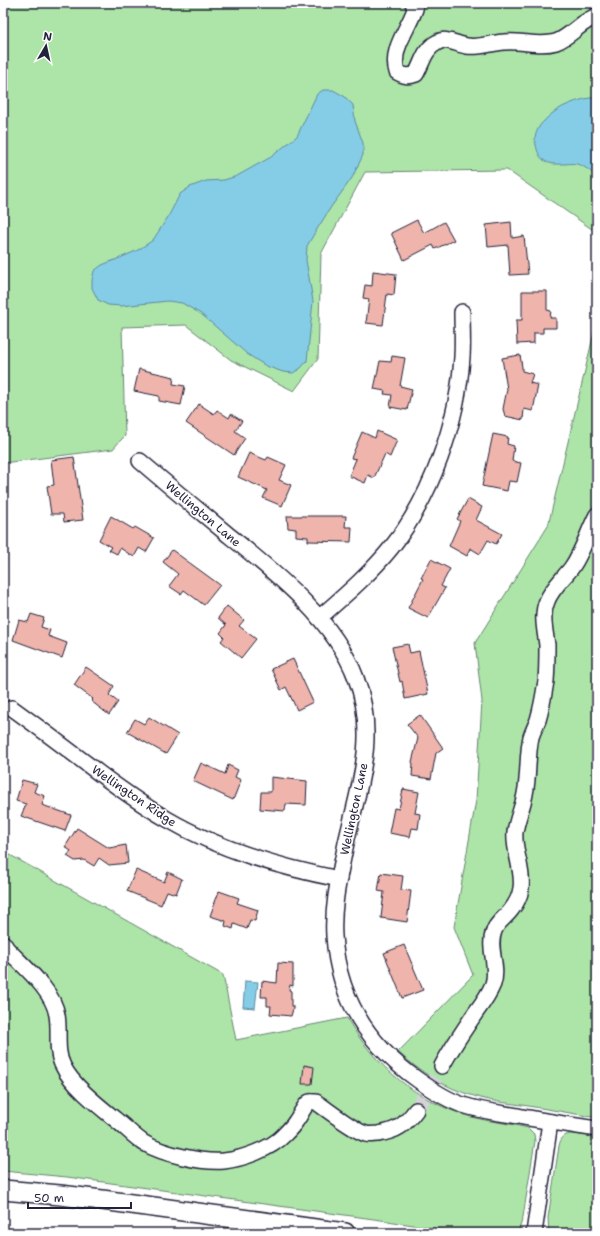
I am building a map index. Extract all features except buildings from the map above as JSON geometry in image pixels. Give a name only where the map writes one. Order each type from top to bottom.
[{"type":"main road","points":[[3,1190],[95,1199],[345,1233]]},
{"type":"street","points":[[413,3],[415,9],[399,45],[394,64],[397,72],[402,75],[409,76],[416,74],[424,55],[430,47],[439,41],[445,40],[466,46],[477,47],[505,42],[543,44],[556,42],[573,32],[584,22],[597,15]]},
{"type":"street","points":[[320,618],[358,583],[391,548],[407,526],[425,492],[442,454],[458,390],[462,358],[462,312]]},
{"type":"street","name":"Wellington Lane","points":[[140,461],[254,556],[300,598],[320,618],[350,662],[360,689],[366,719],[367,746],[366,757],[339,879],[333,924],[335,947],[342,979],[357,1016],[374,1042],[391,1059],[431,1090],[461,1104],[487,1111],[597,1129]]},
{"type":"street","points":[[442,1066],[452,1047],[493,984],[495,975],[492,943],[494,929],[498,923],[511,911],[522,887],[515,833],[528,780],[529,746],[541,707],[546,683],[548,662],[544,617],[547,602],[550,595],[573,566],[597,515]]},
{"type":"street","name":"Wellington Ridge","points":[[12,708],[121,789],[153,811],[178,825],[218,844],[262,860],[339,879]]},
{"type":"street","points":[[3,944],[45,988],[53,1000],[58,1021],[59,1051],[62,1065],[67,1075],[91,1099],[144,1143],[161,1150],[186,1157],[210,1160],[223,1161],[240,1158],[260,1151],[284,1136],[296,1122],[308,1103],[312,1101],[316,1102],[358,1131],[366,1134],[386,1133],[396,1129],[404,1124],[416,1110]]},
{"type":"street","points":[[534,1233],[550,1122]]},
{"type":"green space","points":[[3,3],[597,3],[597,237],[596,232],[507,170],[365,172],[321,254],[318,359],[294,391],[231,360],[186,325],[122,327],[125,436],[113,449],[3,463]]},
{"type":"green space","points":[[597,320],[597,1118],[492,1101],[463,1093],[424,1073],[398,1052],[473,975],[454,927],[476,800],[482,701],[475,643],[548,526]]},
{"type":"green space","points":[[3,463],[6,562],[3,560]]},
{"type":"green space","points":[[3,851],[223,975],[236,1040],[347,1018],[370,1052],[399,1080],[416,1092],[433,1102],[471,1117],[528,1128],[534,1134],[535,1141],[523,1217],[518,1233],[465,1233],[67,1177],[3,1171]]},
{"type":"green space","points":[[565,1135],[597,1136],[597,1233],[549,1233],[548,1218],[559,1146],[562,1138]]},
{"type":"water","points":[[323,90],[333,90],[344,96],[353,105],[355,121],[363,143],[363,155],[352,178],[331,207],[307,246],[306,260],[313,301],[307,361],[301,368],[293,373],[283,372],[266,366],[247,354],[201,314],[182,303],[168,301],[121,306],[108,305],[98,300],[92,288],[94,271],[102,265],[138,250],[153,240],[168,217],[180,194],[190,187],[206,181],[224,180],[237,176],[271,157],[297,136],[317,94]]},
{"type":"water","points":[[597,97],[597,178],[583,166],[577,164],[552,164],[541,158],[537,150],[535,138],[538,128],[542,122],[562,107],[583,99]]},
{"type":"water","points":[[245,981],[258,982],[255,1008],[243,1007]]},
{"type":"tunnel","points":[[416,1110],[442,1066]]}]
